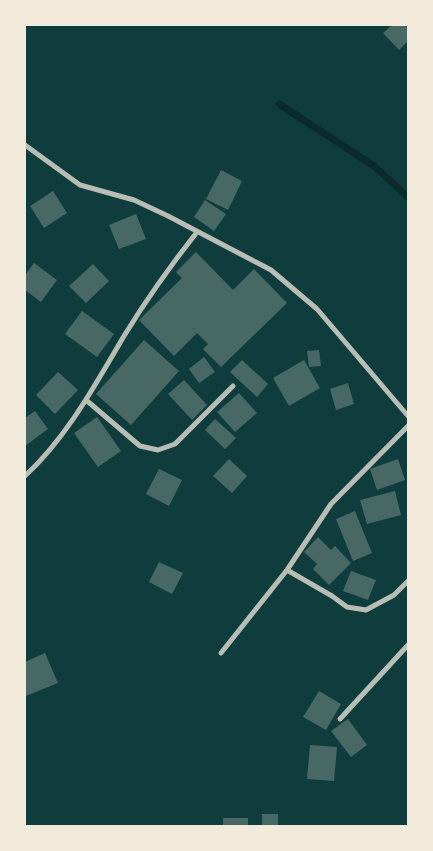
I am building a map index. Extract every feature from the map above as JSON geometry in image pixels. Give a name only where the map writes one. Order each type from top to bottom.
[{"type":"street","points":[[25,146],[80,185],[134,200],[271,270],[317,309],[408,416]]},
{"type":"street","points":[[25,476],[64,432],[86,400],[126,333],[180,253],[197,232]]},
{"type":"street","points":[[86,400],[140,446],[158,450],[175,444],[233,386]]},
{"type":"street","points":[[221,653],[287,570],[330,504],[408,426]]},
{"type":"street","points":[[287,570],[347,607],[366,610],[394,595],[408,581]]},
{"type":"street","points":[[340,719],[408,645]]},
{"type":"building","points":[[392,25],[405,25],[408,29],[408,41],[399,50],[383,33]]},
{"type":"building","points":[[221,170],[242,181],[228,210],[206,199]]},
{"type":"building","points":[[53,191],[67,213],[44,228],[30,206]]},
{"type":"building","points":[[205,200],[226,214],[214,231],[194,217]]},
{"type":"building","points":[[136,214],[146,239],[119,249],[109,225]]},
{"type":"building","points":[[196,252],[233,290],[254,269],[287,303],[221,367],[203,349],[208,344],[197,333],[174,356],[139,320],[182,278],[176,272]]},
{"type":"building","points":[[34,263],[57,280],[41,302],[25,290],[25,275]]},
{"type":"building","points":[[93,264],[109,281],[86,303],[69,286]]},
{"type":"building","points":[[82,311],[114,334],[97,357],[65,334]]},
{"type":"building","points":[[144,340],[179,371],[131,425],[96,394]]},
{"type":"building","points":[[319,350],[321,366],[309,367],[307,351]]},
{"type":"building","points":[[204,357],[215,372],[199,383],[189,369]]},
{"type":"building","points":[[242,360],[268,384],[257,397],[230,372]]},
{"type":"building","points":[[304,360],[320,388],[289,406],[273,378]]},
{"type":"building","points":[[58,372],[78,390],[55,414],[36,395]]},
{"type":"building","points":[[184,380],[207,405],[192,420],[168,394]]},
{"type":"building","points":[[348,383],[354,404],[336,410],[330,389]]},
{"type":"building","points":[[239,393],[257,413],[235,432],[217,412]]},
{"type":"building","points":[[35,411],[48,429],[25,446],[25,418]]},
{"type":"building","points":[[97,417],[121,451],[98,467],[74,433]]},
{"type":"building","points":[[215,419],[236,438],[225,449],[205,430]]},
{"type":"building","points":[[229,459],[247,476],[232,493],[213,476]]},
{"type":"building","points":[[398,459],[405,480],[377,490],[370,469]]},
{"type":"building","points":[[159,469],[182,480],[169,506],[146,494]]},
{"type":"building","points":[[395,491],[401,515],[367,524],[360,500]]},
{"type":"building","points":[[355,511],[372,553],[353,561],[336,519]]},
{"type":"building","points":[[318,537],[331,550],[335,546],[351,563],[329,585],[313,569],[317,564],[304,552]]},
{"type":"building","points":[[159,562],[183,573],[172,594],[149,582]]},
{"type":"building","points":[[351,571],[376,580],[368,600],[343,591]]},
{"type":"building","points":[[45,653],[58,683],[26,696],[25,662]]},
{"type":"building","points":[[319,691],[341,704],[326,730],[303,717]]},
{"type":"building","points":[[348,719],[367,745],[351,757],[331,731]]},
{"type":"building","points":[[310,745],[337,747],[334,781],[307,779]]},
{"type":"building","points":[[262,814],[278,814],[278,826],[262,826]]},
{"type":"building","points":[[223,818],[248,818],[248,826],[223,826]]},
{"type":"waterway","points":[[279,104],[374,166],[408,197]]}]
